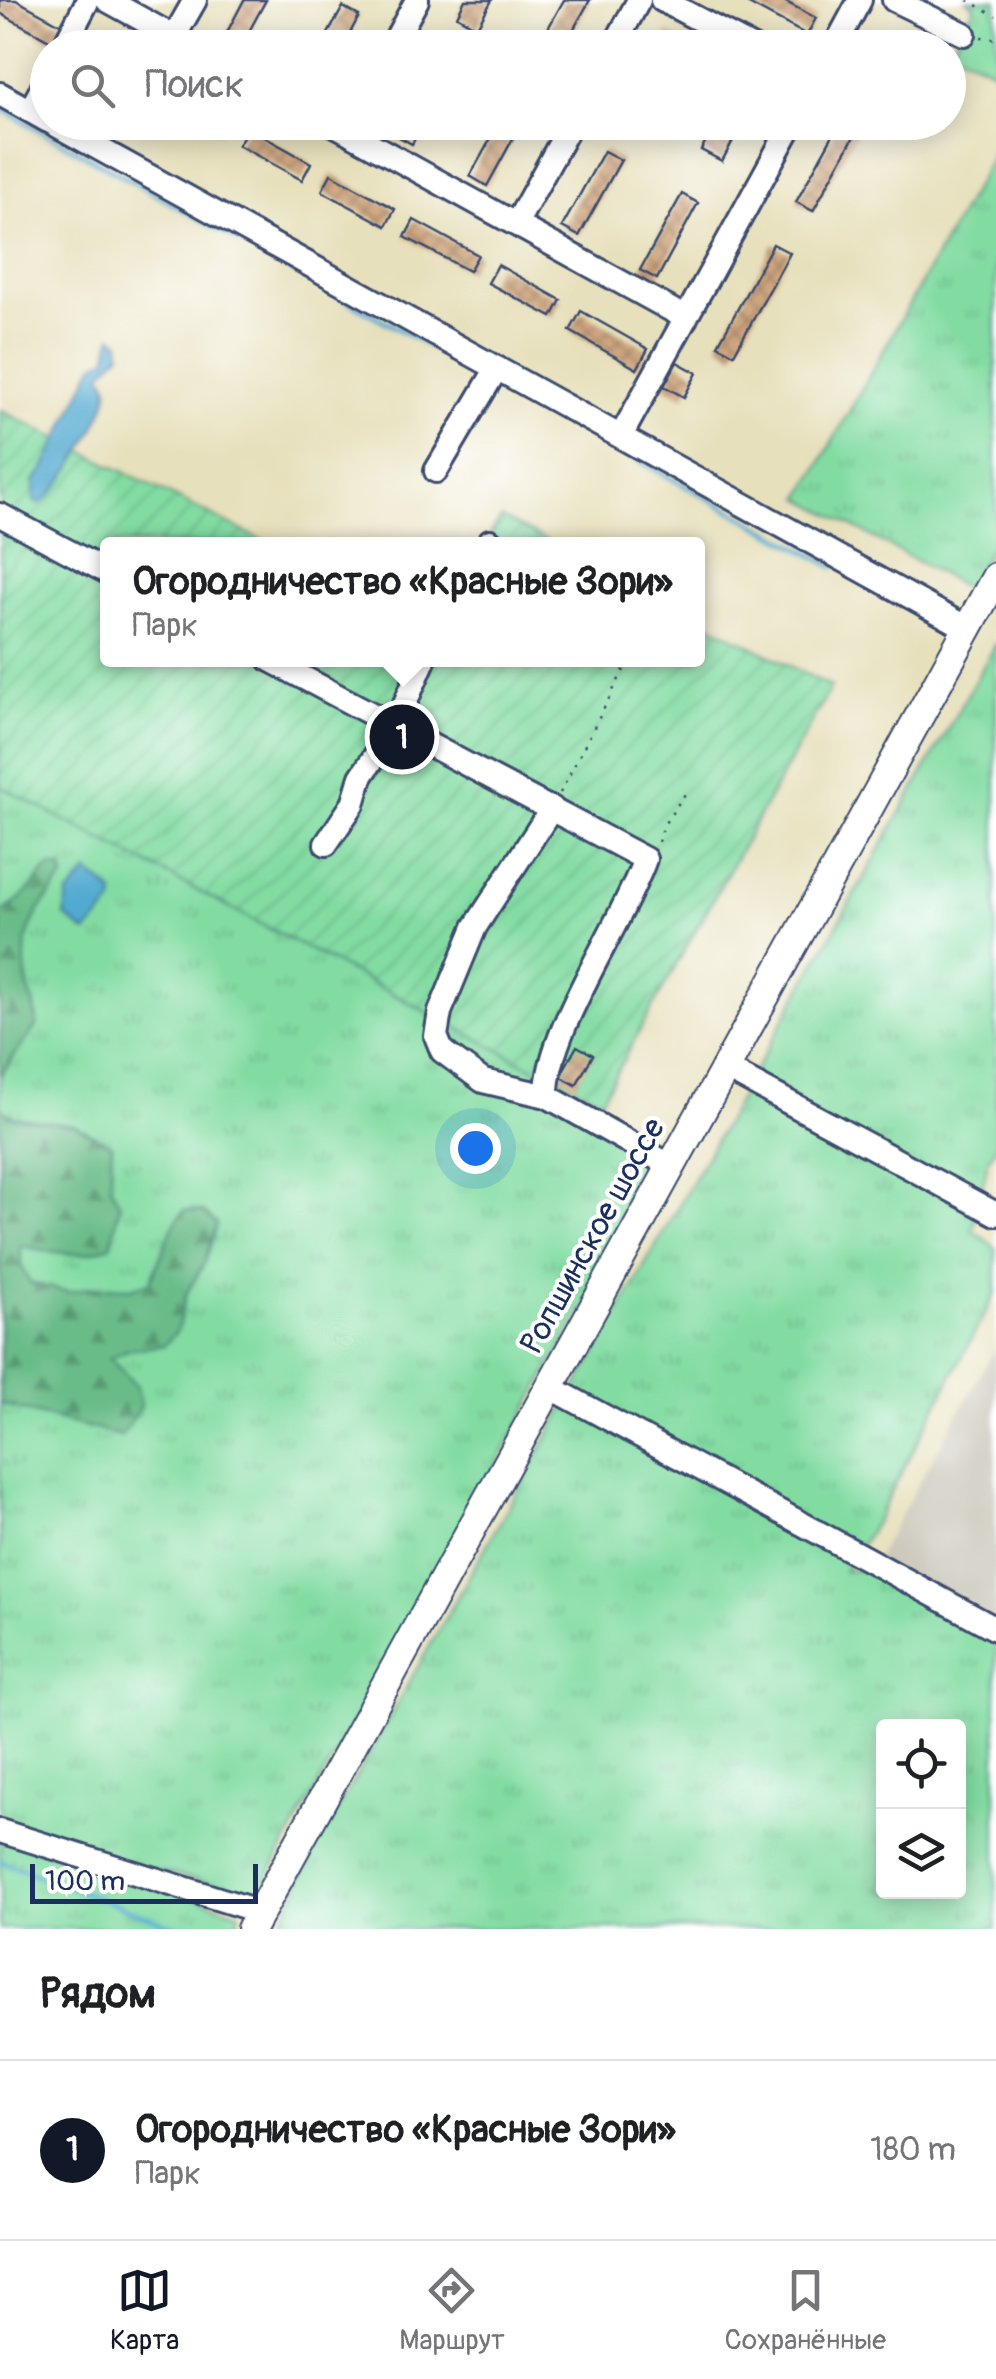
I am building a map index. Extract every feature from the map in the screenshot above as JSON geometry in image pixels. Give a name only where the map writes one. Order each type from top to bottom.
[{"type":"main road","name":"Ропшинское шоссе","points":[[256,1920],[996,577]]},
{"type":"street","points":[[72,30],[88,0]]},
{"type":"street","points":[[107,0],[162,30]]},
{"type":"street","points":[[187,30],[194,0]]},
{"type":"street","points":[[400,30],[417,0]]},
{"type":"street","points":[[623,30],[639,0]]},
{"type":"street","points":[[662,0],[719,30]]},
{"type":"street","points":[[844,30],[860,0]]},
{"type":"street","points":[[894,0],[956,30]]},
{"type":"street","points":[[0,94],[30,111]]},
{"type":"street","points":[[83,140],[968,628]]},
{"type":"street","points":[[368,140],[686,318]]},
{"type":"street","points":[[516,224],[562,140]]},
{"type":"street","points":[[621,436],[783,140]]},
{"type":"street","points":[[436,471],[497,368]]},
{"type":"street","points":[[0,515],[100,568]]},
{"type":"street","points":[[283,667],[645,860],[564,1030],[546,1078],[547,1096]]},
{"type":"street","points":[[326,844],[352,804],[361,777],[394,726],[421,667]]},
{"type":"street","points":[[552,808],[476,927],[440,1012],[436,1036],[442,1051],[483,1081],[547,1096],[671,1166]]},
{"type":"street","points":[[725,1068],[996,1214]]},
{"type":"street","points":[[550,1387],[996,1629]]},
{"type":"street","points":[[0,1831],[256,1920]]},
{"type":"path","points":[[968,0],[996,16]]},
{"type":"path","points":[[552,808],[625,667]]},
{"type":"path","points":[[645,860],[686,791]]},
{"type":"shaded area","points":[[996,1347],[996,1639],[870,1569]]},
{"type":"green space","points":[[967,0],[996,0],[996,71],[966,57],[966,30],[961,30],[975,6]]},
{"type":"green space","points":[[996,149],[996,537],[968,589],[801,498]]},
{"type":"green space","points":[[0,410],[255,537],[100,537],[100,667],[705,667],[705,622],[831,687],[601,1100],[0,786]]},
{"type":"green space","points":[[501,518],[539,537],[489,537]]},
{"type":"green space","points":[[996,644],[996,1147],[988,1161],[973,1230],[996,1248],[996,1292],[876,1521],[844,1571],[870,1569],[996,1639],[996,1929],[278,1929],[315,1849]]},
{"type":"green space","points":[[0,786],[541,1072],[536,1085],[666,1159],[258,1894],[90,1855],[0,1825]]},
{"type":"green space","points":[[50,867],[62,868],[64,878],[37,915],[25,953],[37,1025],[0,1076],[0,912],[22,898]]},
{"type":"green space","points":[[0,1108],[15,1117],[74,1125],[112,1145],[111,1187],[120,1205],[111,1245],[77,1253],[21,1246],[21,1265],[30,1283],[69,1292],[91,1287],[131,1288],[150,1282],[173,1226],[184,1210],[203,1212],[217,1224],[205,1262],[186,1294],[177,1331],[164,1345],[127,1350],[110,1358],[137,1387],[141,1406],[121,1436],[0,1404]]},
{"type":"green space","points":[[0,1836],[240,1912],[237,1929],[0,1929]]},
{"type":"water","points":[[112,336],[120,342],[121,353],[102,373],[108,388],[101,414],[59,485],[39,504],[34,501],[34,482],[94,365],[107,358]]},
{"type":"water","points":[[88,872],[114,893],[113,903],[86,933],[65,916],[68,894]]},
{"type":"building","points":[[0,0],[16,0],[62,25],[59,30],[31,30],[0,13]]},
{"type":"building","points":[[244,0],[266,0],[250,30],[228,30]]},
{"type":"building","points":[[465,0],[492,0],[477,27],[457,16]]},
{"type":"building","points":[[564,0],[590,0],[573,30],[547,30]]},
{"type":"building","points":[[741,0],[782,0],[816,18],[810,30],[798,30]]},
{"type":"building","points":[[343,7],[359,16],[352,30],[330,30]]},
{"type":"building","points":[[241,140],[270,140],[311,163],[302,180],[238,145]]},
{"type":"building","points":[[490,140],[512,140],[487,186],[470,176]]},
{"type":"building","points":[[706,140],[733,140],[722,161],[701,150]]},
{"type":"building","points":[[830,140],[852,140],[813,211],[796,202]]},
{"type":"building","points":[[604,151],[621,160],[579,236],[562,227]]},
{"type":"building","points":[[331,174],[395,209],[386,226],[322,191]]},
{"type":"building","points":[[682,194],[698,203],[657,279],[640,270]]},
{"type":"building","points":[[414,220],[478,255],[469,271],[405,237]]},
{"type":"building","points":[[773,244],[790,253],[734,354],[718,345]]},
{"type":"building","points":[[498,265],[561,300],[552,317],[488,283]]},
{"type":"building","points":[[581,311],[648,349],[637,369],[570,331]]},
{"type":"building","points":[[677,362],[697,373],[684,397],[664,386]]},
{"type":"building","points":[[577,1046],[593,1055],[576,1085],[560,1076]]},
{"type":"waterway","points":[[0,108],[30,125]]},
{"type":"waterway","points":[[58,140],[483,376]]},
{"type":"waterway","points":[[497,383],[834,567]]},
{"type":"waterway","points":[[0,1861],[180,1929]]},
{"type":"place","name":"Огородничество «Красные Зори»","points":[[402,737]]}]
